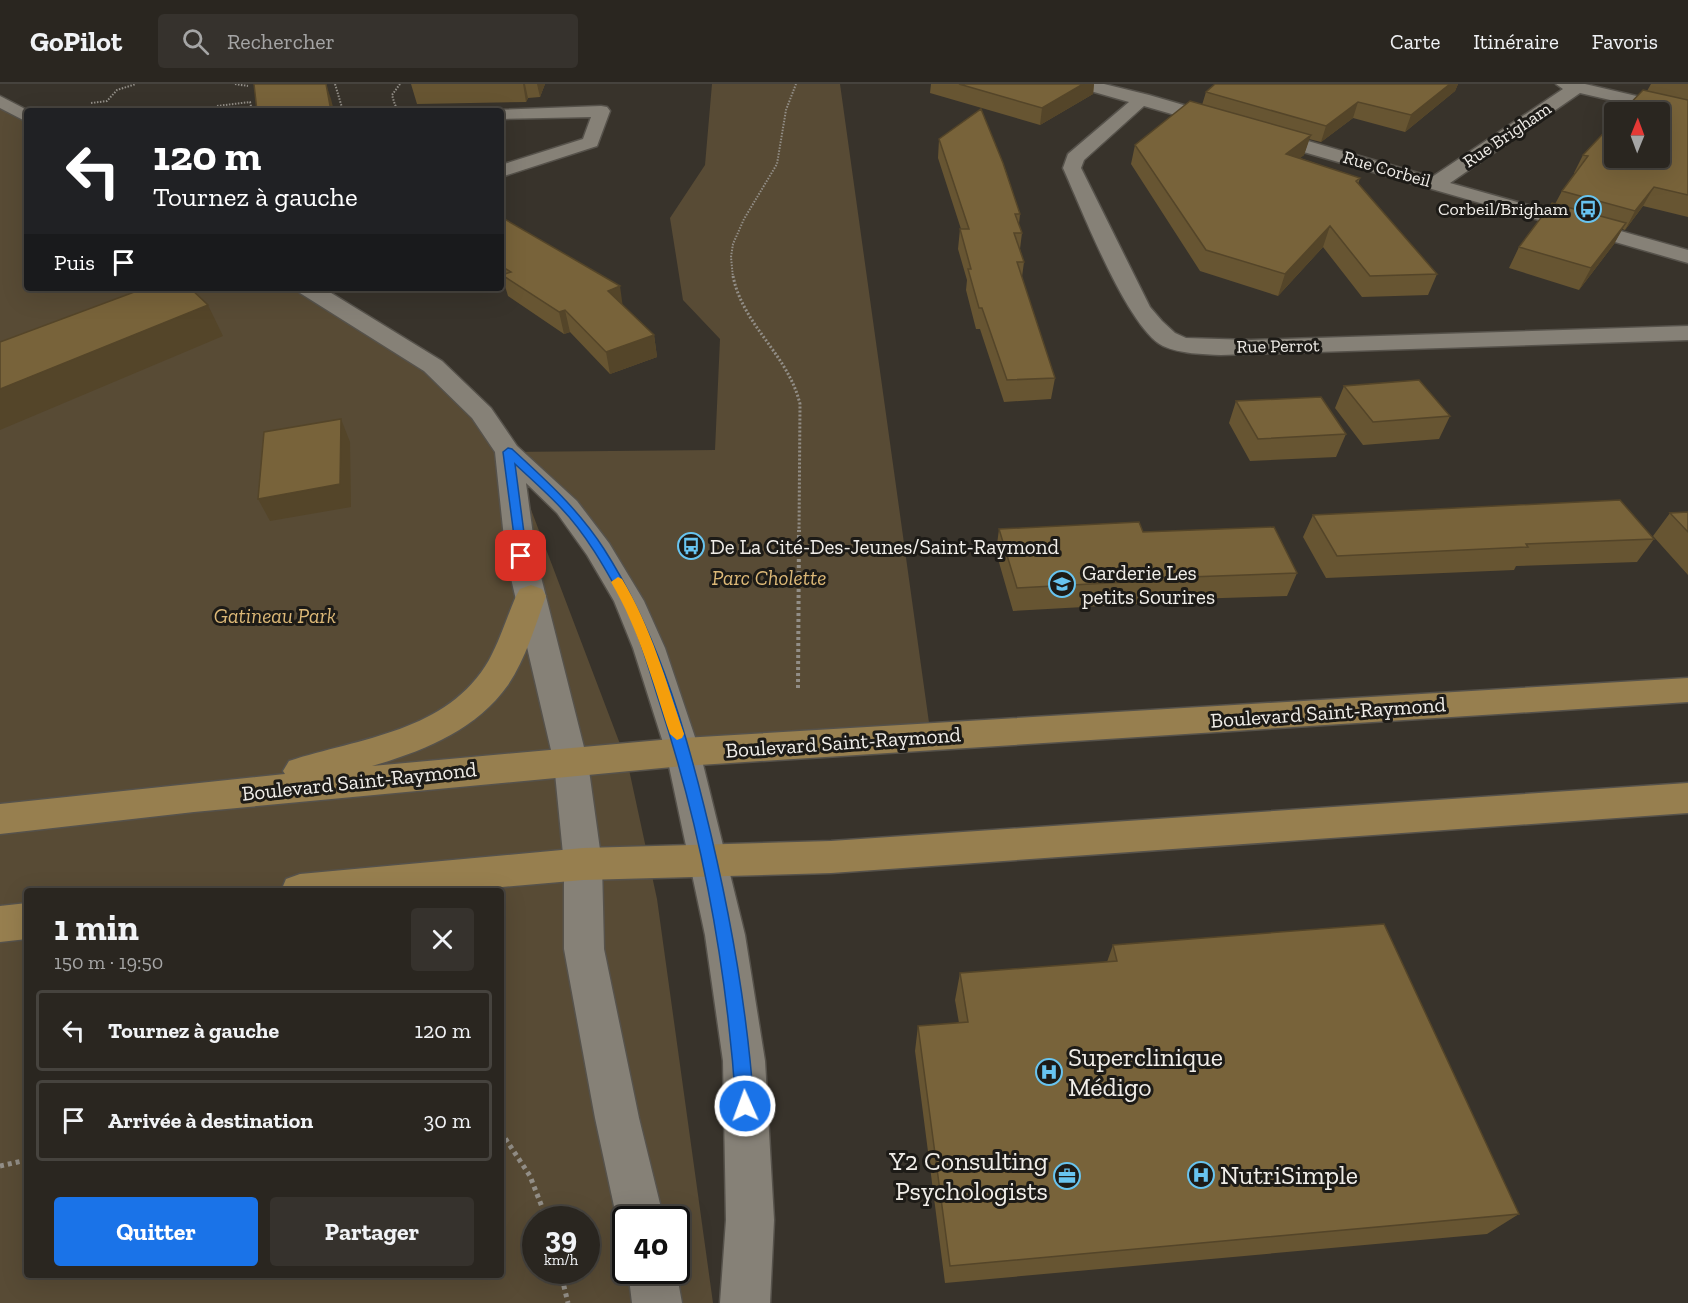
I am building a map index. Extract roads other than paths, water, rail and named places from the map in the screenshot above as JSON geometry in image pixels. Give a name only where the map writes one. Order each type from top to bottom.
[{"type":"main road","points":[[195,797],[362,755],[406,741],[445,724],[475,701],[495,677],[508,653],[531,596]]},
{"type":"main road","name":"Boulevard Saint-Raymond","points":[[0,819],[195,797],[683,752],[1688,690]]},
{"type":"main road","points":[[329,888],[583,864],[831,856],[1688,798]]},
{"type":"main road","points":[[0,924],[24,921]]},
{"type":"street","name":"Rue Corbeil","points":[[1086,84],[1688,257]]},
{"type":"street","points":[[1571,86],[1688,113]]},
{"type":"street","name":"Rue Brigham","points":[[1437,183],[1571,86]]},
{"type":"street","name":"Rue Perrot","points":[[1143,99],[1075,158],[1072,168],[1139,308],[1153,326],[1172,341],[1204,347],[1251,347],[1688,333]]},
{"type":"street","points":[[0,101],[24,115]]},
{"type":"street","points":[[504,114],[601,111],[591,142],[504,170]]},
{"type":"street","points":[[313,291],[433,366],[482,413],[508,452],[567,507],[599,550],[629,601],[649,648],[683,752],[710,860],[725,935],[744,1061],[750,1220],[745,1303]]},
{"type":"street","points":[[508,452],[521,556],[571,763],[583,864],[584,949],[617,1118],[638,1206]]},
{"type":"street","points":[[654,1284],[657,1303]]},
{"type":"place","name":"Corbeil/Brigham","points":[[1588,209]]},
{"type":"place","name":"De La Cité-Des-Jeunes/Saint-Raymond","points":[[691,546]]},
{"type":"place","name":"Garderie Les petits Sourires","points":[[1062,584]]},
{"type":"place","name":"Superclinique Médigo","points":[[1049,1072]]},
{"type":"place","name":"NutriSimple","points":[[1201,1175]]},
{"type":"place","name":"Y2 Consulting Psychologists","points":[[1067,1176]]},
{"type":"park label","name":"Parc Cholette","points":[[769,577]]},
{"type":"park label","name":"Gatineau Park","points":[[275,615]]}]
